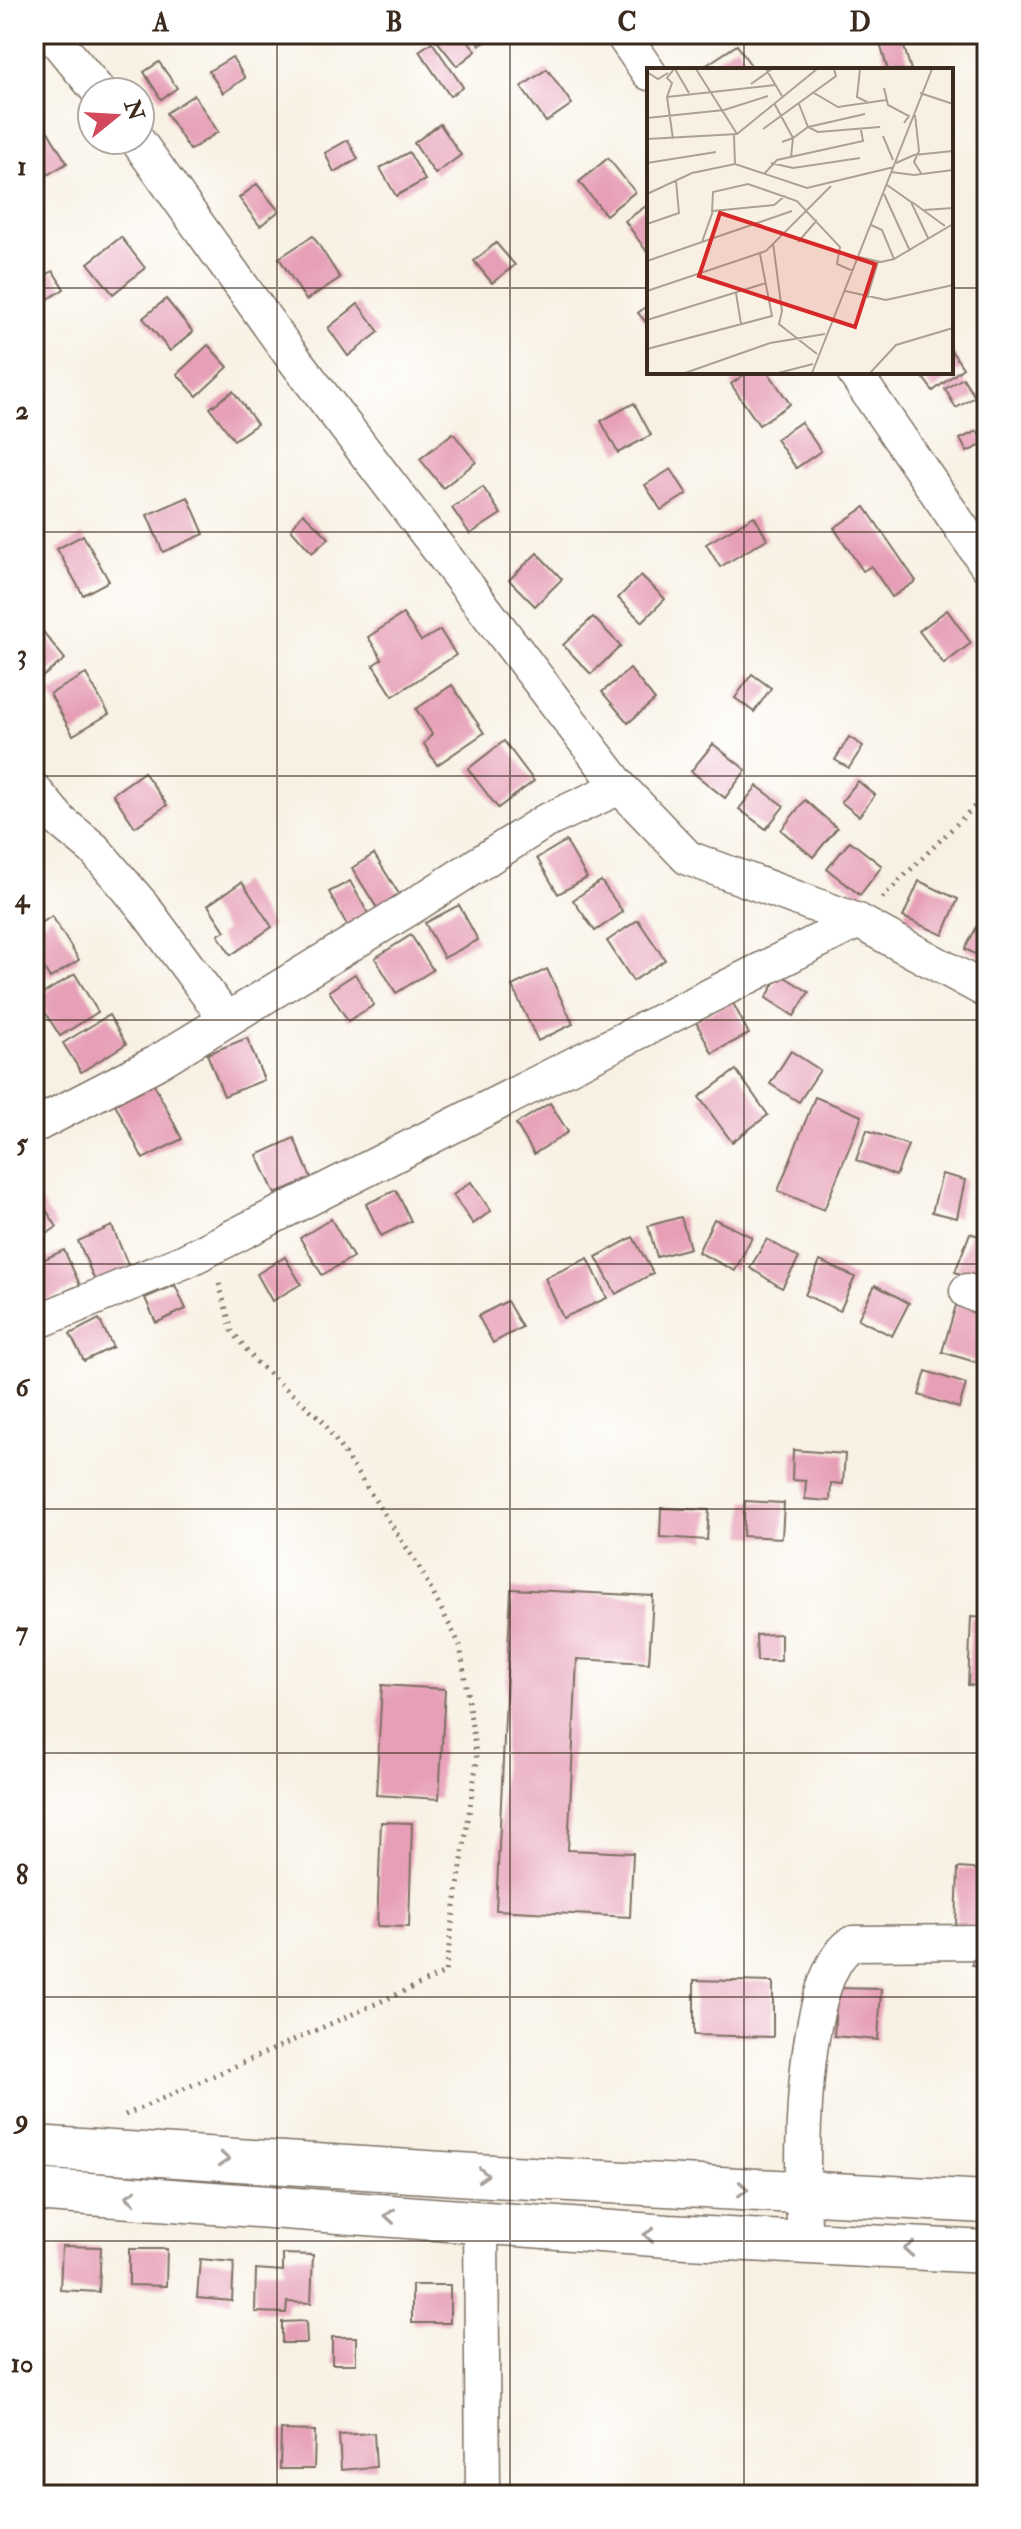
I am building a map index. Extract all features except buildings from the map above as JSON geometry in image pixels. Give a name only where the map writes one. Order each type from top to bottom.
[{"type":"street","points":[[51,34],[86,76]]},
{"type":"street","points":[[622,34],[647,70]]},
{"type":"street","points":[[148,156],[288,351],[620,787],[688,858],[858,921],[987,991]]},
{"type":"street","points":[[855,374],[987,565]]},
{"type":"street","points":[[34,1126],[156,1063],[544,822],[620,787]]},
{"type":"street","points":[[34,790],[60,821],[94,849],[142,905],[226,1019]]},
{"type":"street","points":[[34,1323],[210,1248],[858,921]]},
{"type":"street","points":[[805,2244],[802,2193],[806,2087],[819,1998],[831,1966],[843,1949],[853,1943],[919,1940],[987,1942]]},
{"type":"street","points":[[34,2147],[474,2175],[987,2202]]},
{"type":"street","points":[[34,2190],[805,2244],[987,2252]]},
{"type":"street","points":[[481,2222],[483,2495]]},
{"type":"path","points":[[858,921],[987,794]]},
{"type":"path","points":[[124,2115],[445,1973],[477,1760],[460,1645],[418,1565],[322,1420],[257,1363],[232,1331],[210,1248]]}]
